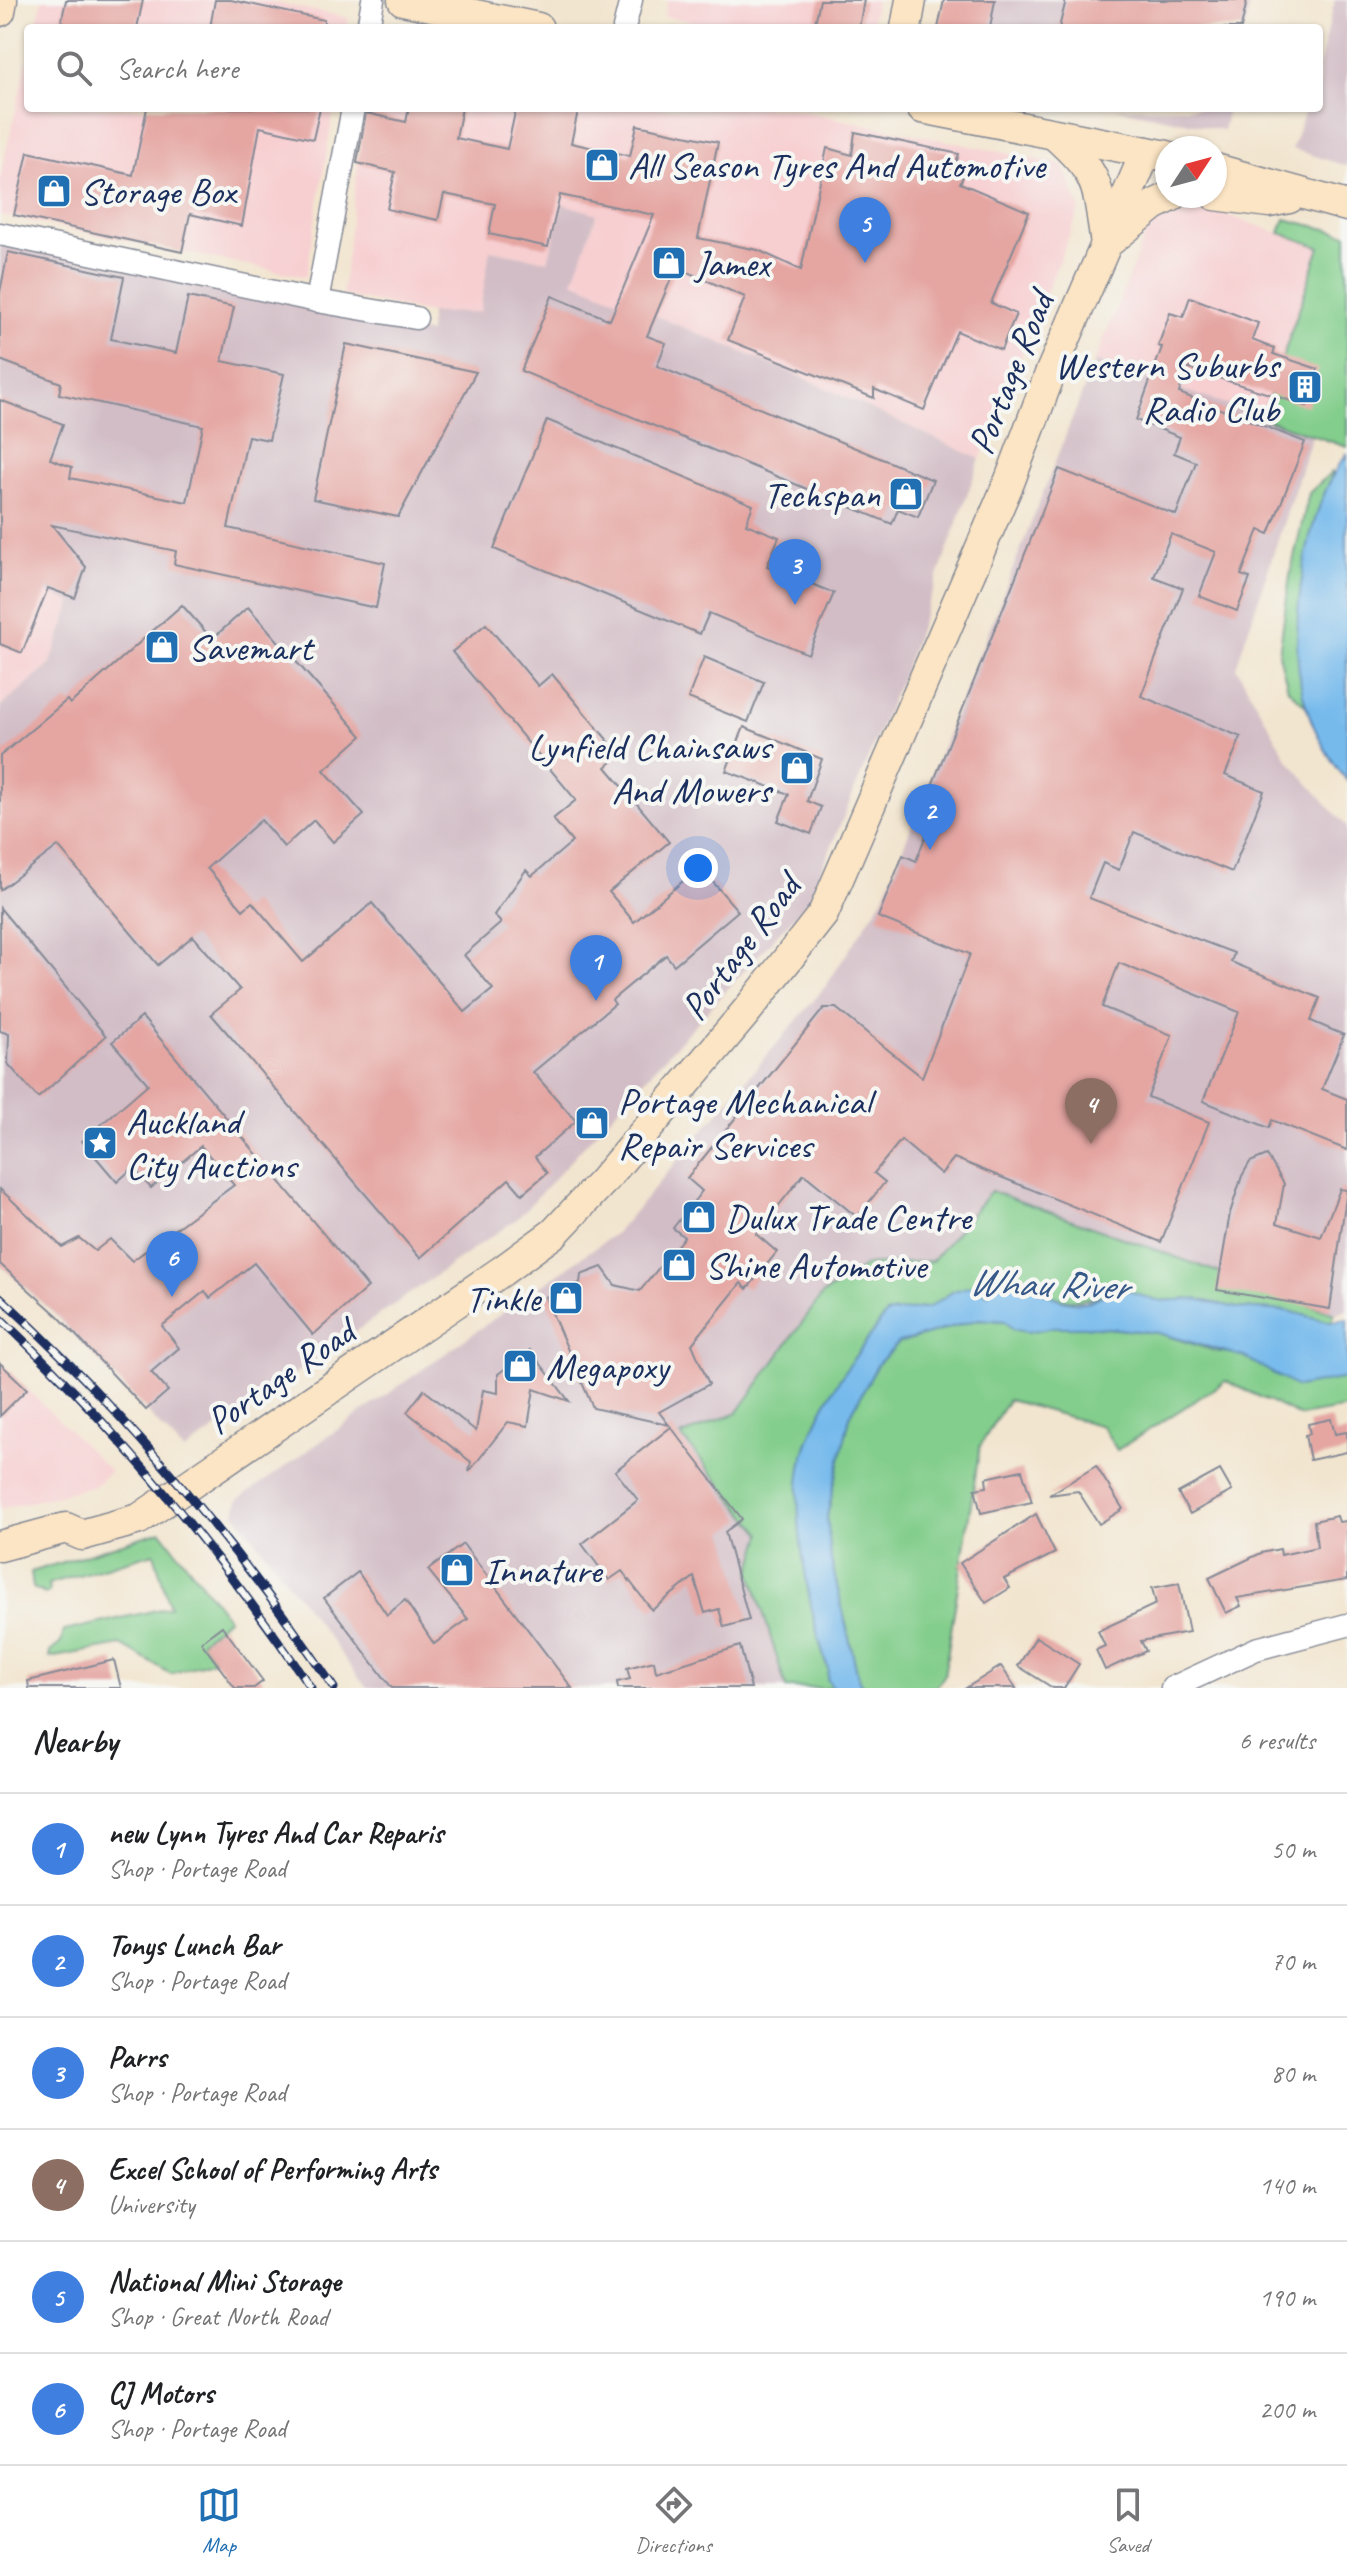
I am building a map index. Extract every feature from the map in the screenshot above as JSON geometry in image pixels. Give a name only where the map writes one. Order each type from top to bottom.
[{"type":"main road","points":[[0,11],[2,0]]},
{"type":"main road","points":[[406,0],[519,24]]},
{"type":"main road","points":[[907,24],[911,0]]},
{"type":"main road","points":[[943,112],[1155,154]]},
{"type":"main road","points":[[1053,133],[1084,161],[1093,176],[1106,244],[1155,204]]},
{"type":"main road","name":"Portage Road","points":[[0,1546],[66,1528],[75,1516],[127,1502],[170,1499],[554,1233],[746,1012],[823,914],[1010,480],[1050,374],[1106,244],[1155,156]]},
{"type":"main road","points":[[1227,172],[1347,206]]},
{"type":"main road","points":[[1227,197],[1269,202],[1285,200],[1301,191]]},
{"type":"street","points":[[369,24],[373,0]]},
{"type":"street","points":[[625,24],[631,0]]},
{"type":"street","points":[[317,301],[352,112]]},
{"type":"street","points":[[0,234],[317,301],[416,318]]},
{"type":"street","points":[[1172,1688],[1256,1649],[1347,1625]]},
{"type":"shaded area","points":[[43,0],[262,0],[349,18],[348,24],[36,24]]},
{"type":"shaded area","points":[[668,0],[876,0],[871,24],[705,24],[664,16]]},
{"type":"shaded area","points":[[944,0],[1250,0],[1246,24],[939,24]]},
{"type":"shaded area","points":[[1335,0],[1347,0],[1347,166],[1292,149],[1305,112],[1323,112],[1323,50]]},
{"type":"shaded area","points":[[24,73],[24,112],[333,112],[306,277],[0,215],[0,178]]},
{"type":"shaded area","points":[[365,112],[806,112],[1063,165],[1080,208],[980,459],[797,375],[572,281],[597,215],[563,204],[548,261],[491,250],[480,312],[430,313],[342,295]]},
{"type":"shaded area","points":[[1135,112],[1227,112],[1223,130]]},
{"type":"shaded area","points":[[563,204],[597,214],[573,281],[797,375],[980,459],[906,666],[809,900],[518,1218],[184,1451],[55,1315],[0,1265],[0,707],[50,665],[72,602],[0,574],[0,241],[429,333],[430,313],[480,312],[490,250],[548,261]]},
{"type":"shaded area","points":[[1209,209],[1320,247],[1262,418],[1095,361],[1150,223]]},
{"type":"shaded area","points":[[1095,361],[1313,433],[1236,667],[1288,760],[1347,827],[1347,1310],[1335,1314],[991,1191],[932,1261],[867,1265],[822,1295],[738,1412],[681,1436],[762,1535],[751,1572],[786,1688],[367,1688],[235,1513],[238,1500],[617,1232],[825,987],[883,898]]},
{"type":"shaded area","points":[[0,574],[72,601],[50,665],[0,707]]},
{"type":"shaded area","points":[[0,1362],[110,1471],[95,1486],[0,1509]]},
{"type":"green space","points":[[1285,219],[1347,234],[1347,447],[1262,418],[1320,247],[1280,233]]},
{"type":"green space","points":[[1333,471],[1310,538],[1303,695],[1308,708],[1288,689],[1279,654],[1290,575],[1309,493]]},
{"type":"green space","points":[[991,1191],[1335,1314],[1331,1322],[1288,1311],[1238,1308],[1196,1299],[1156,1301],[1119,1287],[1089,1298],[1066,1300],[1043,1292],[1015,1276],[987,1294],[954,1291],[929,1307],[886,1314],[826,1403],[808,1442],[801,1468],[805,1568],[816,1629],[833,1688],[786,1688],[751,1572],[762,1534],[681,1436],[738,1412],[822,1295],[867,1265],[932,1261]]},
{"type":"green space","points":[[979,1319],[1005,1321],[1013,1329],[1027,1332],[1053,1327],[1097,1327],[1158,1333],[1218,1352],[1347,1348],[1347,1408],[1300,1416],[1226,1381],[1117,1450],[1102,1426],[1008,1400],[980,1446],[944,1676],[935,1688],[864,1688],[859,1681],[831,1560],[827,1516],[850,1416],[877,1365],[898,1343]]},
{"type":"green space","points":[[161,1531],[228,1618],[201,1641],[214,1660],[171,1674],[121,1645],[49,1658],[50,1652],[61,1643],[64,1631],[170,1607],[154,1553],[48,1584],[49,1592],[45,1594],[33,1588],[31,1572]]},
{"type":"water","points":[[1347,454],[1347,781],[1320,740],[1306,707],[1297,638],[1303,570],[1310,536],[1332,476]]},
{"type":"water","points":[[1015,1276],[1050,1296],[1070,1302],[1089,1301],[1119,1287],[1156,1301],[1196,1299],[1238,1308],[1288,1311],[1331,1322],[1347,1319],[1347,1378],[1297,1387],[1244,1357],[1158,1333],[1097,1327],[1053,1327],[1027,1332],[1013,1329],[1005,1321],[979,1319],[898,1343],[877,1365],[850,1416],[827,1516],[831,1560],[859,1681],[864,1688],[833,1688],[827,1679],[828,1669],[809,1595],[800,1537],[799,1484],[802,1463],[816,1422],[836,1384],[886,1314],[929,1307],[954,1291],[974,1285],[987,1294],[1001,1278]]},
{"type":"building","points":[[66,0],[143,0],[138,24],[61,24]]},
{"type":"building","points":[[215,0],[231,0],[324,20],[324,24],[211,24]]},
{"type":"building","points":[[820,0],[864,0],[860,24],[815,24]]},
{"type":"building","points":[[944,0],[995,0],[991,24],[939,24]]},
{"type":"building","points":[[1066,0],[1247,0],[1242,24],[1060,24]]},
{"type":"building","points":[[146,112],[319,112],[313,139],[260,127],[242,226],[190,214],[182,252],[14,215],[28,152],[133,175]]},
{"type":"building","points":[[408,112],[461,112],[456,138],[507,149],[515,112],[578,112],[571,143],[630,156],[637,125],[718,142],[698,238],[758,250],[801,270],[827,148],[852,155],[855,132],[959,154],[952,175],[963,177],[960,183],[1029,212],[991,303],[1016,314],[1001,350],[957,331],[924,410],[874,389],[874,398],[728,340],[745,297],[676,267],[647,336],[666,343],[657,366],[933,480],[918,517],[898,509],[892,524],[521,371],[552,296],[610,320],[654,215],[560,195],[548,247],[489,234],[495,204],[444,194],[438,220],[387,209],[395,172],[357,163],[366,113],[406,122]]},
{"type":"building","points":[[8,252],[124,277],[111,339],[176,353],[188,297],[234,307],[222,361],[284,374],[269,440],[248,436],[228,528],[385,563],[376,608],[174,564],[176,551],[52,525],[86,567],[75,598],[48,588],[22,653],[0,644],[0,400],[63,424],[50,459],[72,467],[70,478],[187,502],[203,426],[59,394],[61,383],[0,360],[0,292]]},
{"type":"building","points":[[1190,297],[1258,323],[1252,340],[1275,349],[1273,354],[1318,369],[1307,406],[1187,368],[1179,393],[1305,442],[1269,534],[1259,530],[1241,575],[1250,578],[1237,611],[1199,596],[1216,552],[1171,534],[1154,577],[1183,588],[1141,696],[1241,737],[1225,775],[1264,791],[1232,872],[1134,832],[1119,870],[1103,863],[1089,898],[1234,953],[1231,962],[1320,998],[1311,1021],[1344,1035],[1322,1089],[1347,1099],[1347,1150],[1272,1120],[1269,1128],[1203,1101],[1239,1012],[1119,963],[1102,1007],[1172,1035],[1148,1097],[1209,1122],[1161,1242],[954,1158],[941,1174],[901,1140],[874,1173],[885,1182],[857,1217],[804,1174],[756,1234],[777,1252],[747,1289],[741,1283],[692,1344],[709,1384],[659,1412],[669,1425],[593,1408],[545,1297],[580,1283],[581,1275],[602,1267],[615,1285],[640,1291],[684,1237],[673,1228],[702,1191],[687,1178],[824,1008],[836,1008],[922,1077],[970,954],[878,917],[903,855],[916,861],[940,798],[929,793],[1059,469],[1176,515],[1196,462],[1174,453],[1180,437],[1136,420],[1162,347],[1158,346],[1170,313],[1183,317]]},
{"type":"building","points":[[346,344],[476,372],[398,517],[313,499]]},
{"type":"building","points":[[547,420],[753,505],[746,524],[779,537],[767,566],[834,593],[808,654],[709,613],[700,634],[494,549]]},
{"type":"building","points":[[182,605],[212,639],[248,607],[362,736],[324,770],[364,815],[333,842],[314,820],[284,847],[261,820],[207,868],[243,910],[252,902],[303,962],[372,903],[465,1012],[493,989],[464,955],[501,923],[494,915],[526,870],[532,876],[572,842],[553,819],[576,800],[452,652],[486,624],[538,686],[552,674],[620,755],[606,767],[669,842],[609,892],[634,922],[700,867],[738,911],[674,965],[666,955],[612,1000],[615,1004],[533,1072],[576,1121],[535,1157],[547,1173],[522,1194],[509,1179],[420,1258],[211,1014],[240,990],[193,936],[158,965],[58,846],[0,890],[0,756],[67,700],[70,704]]},
{"type":"building","points":[[704,657],[764,682],[748,722],[688,698]]},
{"type":"building","points":[[744,727],[822,759],[807,801],[821,807],[811,834],[778,821],[789,794],[726,771]]},
{"type":"building","points":[[0,908],[106,1036],[38,1098],[8,1064],[9,1034],[0,1031]]},
{"type":"building","points":[[142,1017],[368,1287],[313,1335],[254,1263],[210,1298],[205,1291],[162,1326],[179,1348],[151,1372],[168,1391],[146,1410],[58,1316],[0,1264],[0,1189],[62,1247],[79,1238],[95,1251],[110,1239],[132,1261],[234,1185],[201,1146],[151,1188],[133,1168],[117,1182],[82,1141],[148,1084],[112,1042]]},
{"type":"building","points":[[1267,1155],[1284,1184],[1277,1223],[1321,1237],[1340,1189],[1347,1190],[1330,1309],[1217,1290],[1230,1213],[1242,1176],[1250,1162]]},
{"type":"building","points":[[530,1350],[569,1401],[534,1389],[528,1426],[508,1422],[469,1472],[471,1462],[407,1412],[424,1390],[476,1431],[483,1390],[498,1393],[498,1374]]},
{"type":"building","points":[[0,1363],[27,1389],[0,1416]]},
{"type":"building","points":[[1331,1419],[1335,1434],[1347,1432],[1347,1452],[1310,1460],[1305,1435],[1310,1434],[1308,1424]]},
{"type":"building","points":[[671,1427],[742,1519],[725,1532],[749,1620],[724,1627],[719,1609],[705,1613],[694,1577],[652,1610],[622,1571],[609,1580],[582,1544],[638,1500],[615,1471]]},
{"type":"building","points":[[1096,1466],[1123,1509],[1099,1524],[1078,1491],[1049,1495]]},
{"type":"building","points":[[1022,1470],[1032,1502],[981,1513],[975,1489],[987,1487],[986,1478]]},
{"type":"building","points":[[1220,1470],[1232,1491],[1190,1514],[1178,1493]]},
{"type":"building","points":[[1036,1514],[1055,1553],[1004,1579],[1010,1588],[986,1603],[960,1563]]},
{"type":"building","points":[[1337,1516],[1339,1522],[1347,1521],[1347,1580],[1237,1598],[1241,1606],[1226,1613],[1209,1578],[1261,1553],[1280,1549],[1281,1555],[1317,1547],[1314,1521]]},
{"type":"building","points":[[463,1544],[572,1688],[392,1688],[324,1598],[358,1572],[387,1615],[405,1600],[434,1644],[468,1619],[428,1570]]},
{"type":"building","points":[[1179,1583],[1189,1632],[1141,1641],[1146,1651],[1105,1670],[1096,1650],[1105,1646],[1098,1631],[1156,1604],[1152,1588]]},
{"type":"building","points":[[222,1626],[263,1681],[254,1688],[235,1688],[201,1642]]},
{"type":"building","points":[[1036,1637],[1079,1664],[1064,1688],[1053,1688],[1018,1666]]},
{"type":"building","points":[[740,1646],[751,1688],[618,1688],[617,1682],[630,1679],[627,1668],[654,1661],[656,1672]]},
{"type":"building","points":[[114,1660],[121,1688],[29,1688],[28,1681]]},
{"type":"building","points":[[1001,1666],[1016,1688],[966,1688]]},
{"type":"railway","points":[[0,1297],[92,1387],[179,1483],[259,1583],[334,1688]]},
{"type":"railway","points":[[0,1318],[86,1404],[166,1494],[241,1589],[311,1688]]},
{"type":"place","name":"All Season Tyres And Automotive","points":[[602,165]]},
{"type":"place","name":"Storage Box","points":[[54,191]]},
{"type":"place","name":"Jamex","points":[[669,263]]},
{"type":"place","name":"National Mini Storage","points":[[865,263]]},
{"type":"place","name":"Western Suburbs Radio Club","points":[[1305,387]]},
{"type":"place","name":"Techspan","points":[[906,494]]},
{"type":"place","name":"Parrs","points":[[795,605]]},
{"type":"place","name":"Savemart","points":[[162,647]]},
{"type":"place","name":"Lynfield Chainsaws And Mowers","points":[[797,768]]},
{"type":"place","name":"Tonys Lunch Bar","points":[[930,850]]},
{"type":"place","name":"new Lynn Tyres And Car Reparis","points":[[596,1001]]},
{"type":"place","name":"Portage Mechanical Repair Services","points":[[592,1123]]},
{"type":"place","name":"Auckland City Auctions","points":[[100,1143]]},
{"type":"place","name":"Excel School of Performing Arts","points":[[1091,1144]]},
{"type":"place","name":"Dulux Trade Centre","points":[[699,1217]]},
{"type":"place","name":"Shine Automotive","points":[[679,1265]]},
{"type":"place","name":"CJ Motors","points":[[172,1297]]},
{"type":"place","name":"Tinkle","points":[[566,1298]]},
{"type":"place","name":"Megapoxy","points":[[520,1366]]},
{"type":"place","name":"Innature","points":[[457,1570]]},
{"type":"water label","name":"Whau River","points":[[1048,1283]]}]
